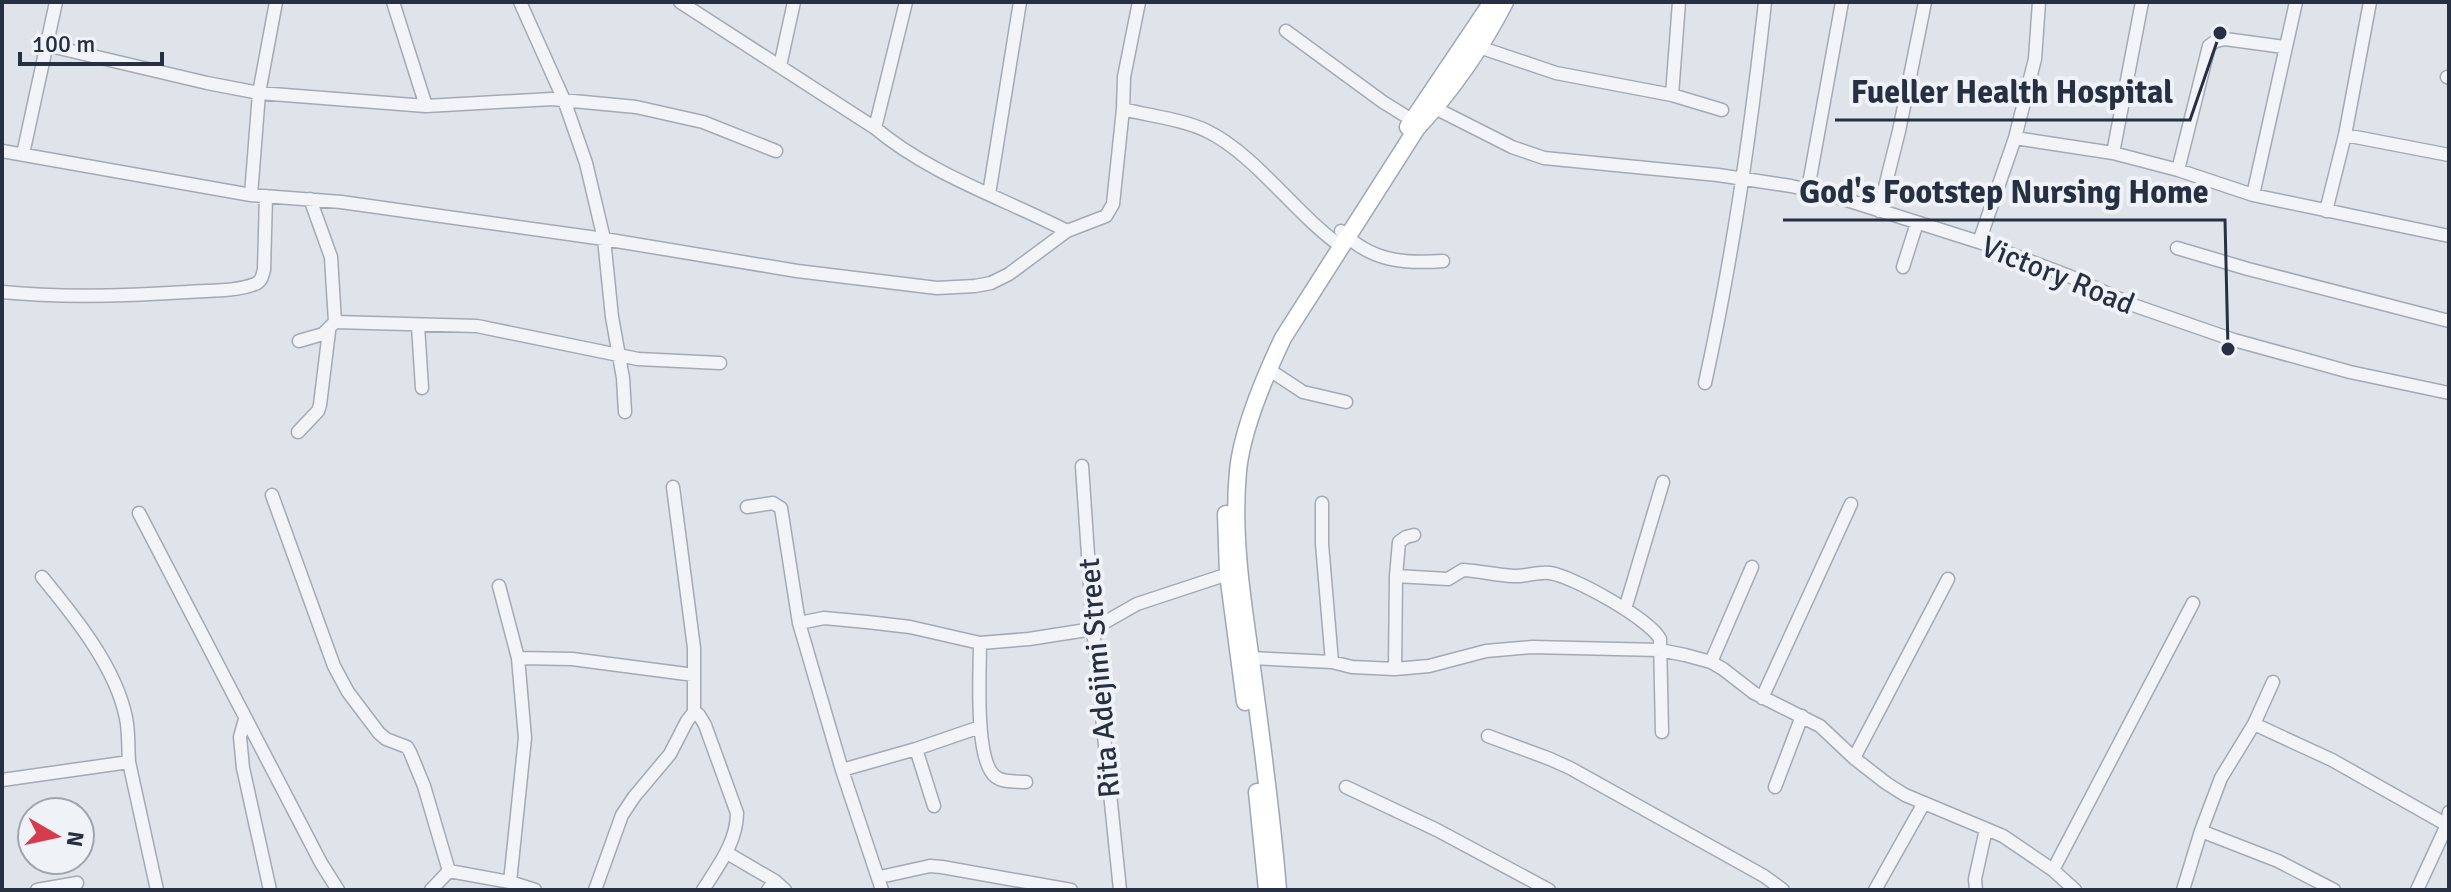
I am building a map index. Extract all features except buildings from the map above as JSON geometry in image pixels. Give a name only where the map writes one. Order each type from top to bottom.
[{"type":"main road","points":[[1278,890],[1250,658],[1242,640],[1228,574],[1225,507],[1227,470],[1233,444],[1278,337],[1417,128],[1479,47],[1491,3]]},
{"type":"main road","points":[[1341,239],[1412,120],[1491,3]]},
{"type":"main road","points":[[1267,362],[1238,468],[1236,526],[1242,640],[1267,890]]},
{"type":"street","points":[[23,154],[56,2]]},
{"type":"street","points":[[251,195],[259,93],[276,2]]},
{"type":"street","points":[[393,2],[426,106]]},
{"type":"street","points":[[520,2],[564,100],[586,163],[604,239],[625,412]]},
{"type":"street","points":[[680,2],[875,128],[900,149],[1067,231]]},
{"type":"street","points":[[780,66],[794,2]]},
{"type":"street","points":[[875,128],[906,2]]},
{"type":"street","points":[[989,194],[1020,2]]},
{"type":"street","points":[[2,151],[251,195],[310,199],[604,239],[797,271],[947,288],[991,283],[1009,274],[1067,231],[1106,216],[1111,210],[1124,77],[1139,2]]},
{"type":"street","points":[[1672,95],[1679,2]]},
{"type":"street","points":[[1705,383],[1725,293],[1743,179],[1765,2]]},
{"type":"street","points":[[1808,189],[1842,2]]},
{"type":"street","points":[[1879,211],[1925,2]]},
{"type":"street","points":[[1979,242],[2015,138],[2035,59],[2039,2]]},
{"type":"street","points":[[2113,153],[2142,2]]},
{"type":"street","points":[[2253,195],[2296,2]]},
{"type":"street","points":[[2326,211],[2345,135],[2370,2]]},
{"type":"street","points":[[1286,31],[1412,120]]},
{"type":"street","points":[[2178,170],[2209,46],[2225,39],[2284,47]]},
{"type":"street","points":[[46,45],[259,93],[426,106],[564,100],[636,107],[703,122],[776,151]]},
{"type":"street","points":[[1479,47],[1556,73],[1672,95],[1722,110]]},
{"type":"street","name":"Victory Road","points":[[1435,108],[1512,147],[1544,158],[1743,179],[1831,195],[1979,242],[2069,276],[2133,305],[2234,340],[2336,368],[2449,393]]},
{"type":"street","points":[[1123,109],[1206,131],[1255,167],[1306,219],[1370,254],[1410,263],[1443,261]]},
{"type":"street","points":[[2345,135],[2449,155]]},
{"type":"street","points":[[2015,138],[2113,153],[2253,195],[2449,236]]},
{"type":"street","points":[[2,292],[139,295],[257,284],[264,270],[266,196]]},
{"type":"street","points":[[298,432],[320,405],[332,326],[331,257],[310,199]]},
{"type":"street","points":[[1903,267],[1917,223]]},
{"type":"street","points":[[2177,248],[2449,321]]},
{"type":"street","points":[[299,341],[332,326],[477,326],[638,359],[720,363]]},
{"type":"street","points":[[418,326],[422,388]]},
{"type":"street","points":[[1267,362],[1303,392],[1346,402]]},
{"type":"street","name":"Rita Adejimi Street","points":[[1082,466],[1093,629],[1120,890]]},
{"type":"street","points":[[1625,609],[1663,482]]},
{"type":"street","points":[[595,890],[622,815],[670,754],[694,712],[694,648],[673,487]]},
{"type":"street","points":[[272,495],[334,666],[348,692],[379,733],[407,747],[410,752],[424,786],[449,871]]},
{"type":"street","points":[[747,507],[773,503],[781,508],[799,623],[842,770],[881,883],[930,866],[1071,890]]},
{"type":"street","points":[[1322,503],[1322,544],[1332,662]]},
{"type":"street","points":[[1762,698],[1851,504]]},
{"type":"street","points":[[139,513],[321,863],[338,890]]},
{"type":"street","points":[[1395,669],[1399,542],[1414,535]]},
{"type":"street","points":[[1711,662],[1752,567]]},
{"type":"street","points":[[1396,576],[1448,579],[1463,570],[1519,576],[1549,573],[1579,584],[1625,609],[1657,633],[1660,639],[1662,732]]},
{"type":"street","points":[[799,623],[824,618],[867,622],[910,627],[980,643],[1029,639],[1093,629],[1137,604],[1228,574]]},
{"type":"street","points":[[42,577],[98,652],[117,686],[126,718],[129,762],[157,890]]},
{"type":"street","points":[[1854,758],[1948,579]]},
{"type":"street","points":[[499,586],[518,658],[525,738],[510,882]]},
{"type":"street","points":[[2053,870],[2193,603]]},
{"type":"street","points":[[980,643],[980,727],[988,768],[995,777],[1004,781],[1026,782]]},
{"type":"street","points":[[1250,658],[1395,669],[1429,666],[1486,651],[1532,647],[1660,650],[1711,662],[1762,698],[1802,716],[1828,733],[1886,783],[2020,846],[2075,890]]},
{"type":"street","points":[[518,658],[572,659],[694,675]]},
{"type":"street","points":[[2183,890],[2221,778],[2254,724],[2273,682]]},
{"type":"street","points":[[694,712],[705,725],[737,813],[736,827],[727,853],[703,890]]},
{"type":"street","points":[[1775,787],[1802,716]]},
{"type":"street","points":[[245,719],[240,737],[243,768],[270,890]]},
{"type":"street","points":[[2254,724],[2332,760],[2448,821],[2417,890]]},
{"type":"street","points":[[842,770],[980,727]]},
{"type":"street","points":[[1488,736],[1570,768],[1783,890]]},
{"type":"street","points":[[916,749],[934,806]]},
{"type":"street","points":[[2,780],[129,762]]},
{"type":"street","points":[[1346,787],[1437,830],[1549,890]]},
{"type":"street","points":[[1875,890],[1924,803]]},
{"type":"street","points":[[1976,890],[1975,879],[1986,829]]},
{"type":"street","points":[[2201,831],[2278,861],[2334,890]]},
{"type":"street","points":[[727,853],[776,887]]},
{"type":"street","points":[[449,871],[510,882],[535,890]]},
{"type":"street","points":[[431,890],[449,871]]},
{"type":"street","points":[[37,890],[77,883]]},
{"type":"place","name":"Fueller Health Hospital","points":[[2220,33]]},
{"type":"place","name":"God's Footstep Nursing Home","points":[[2228,349]]}]
